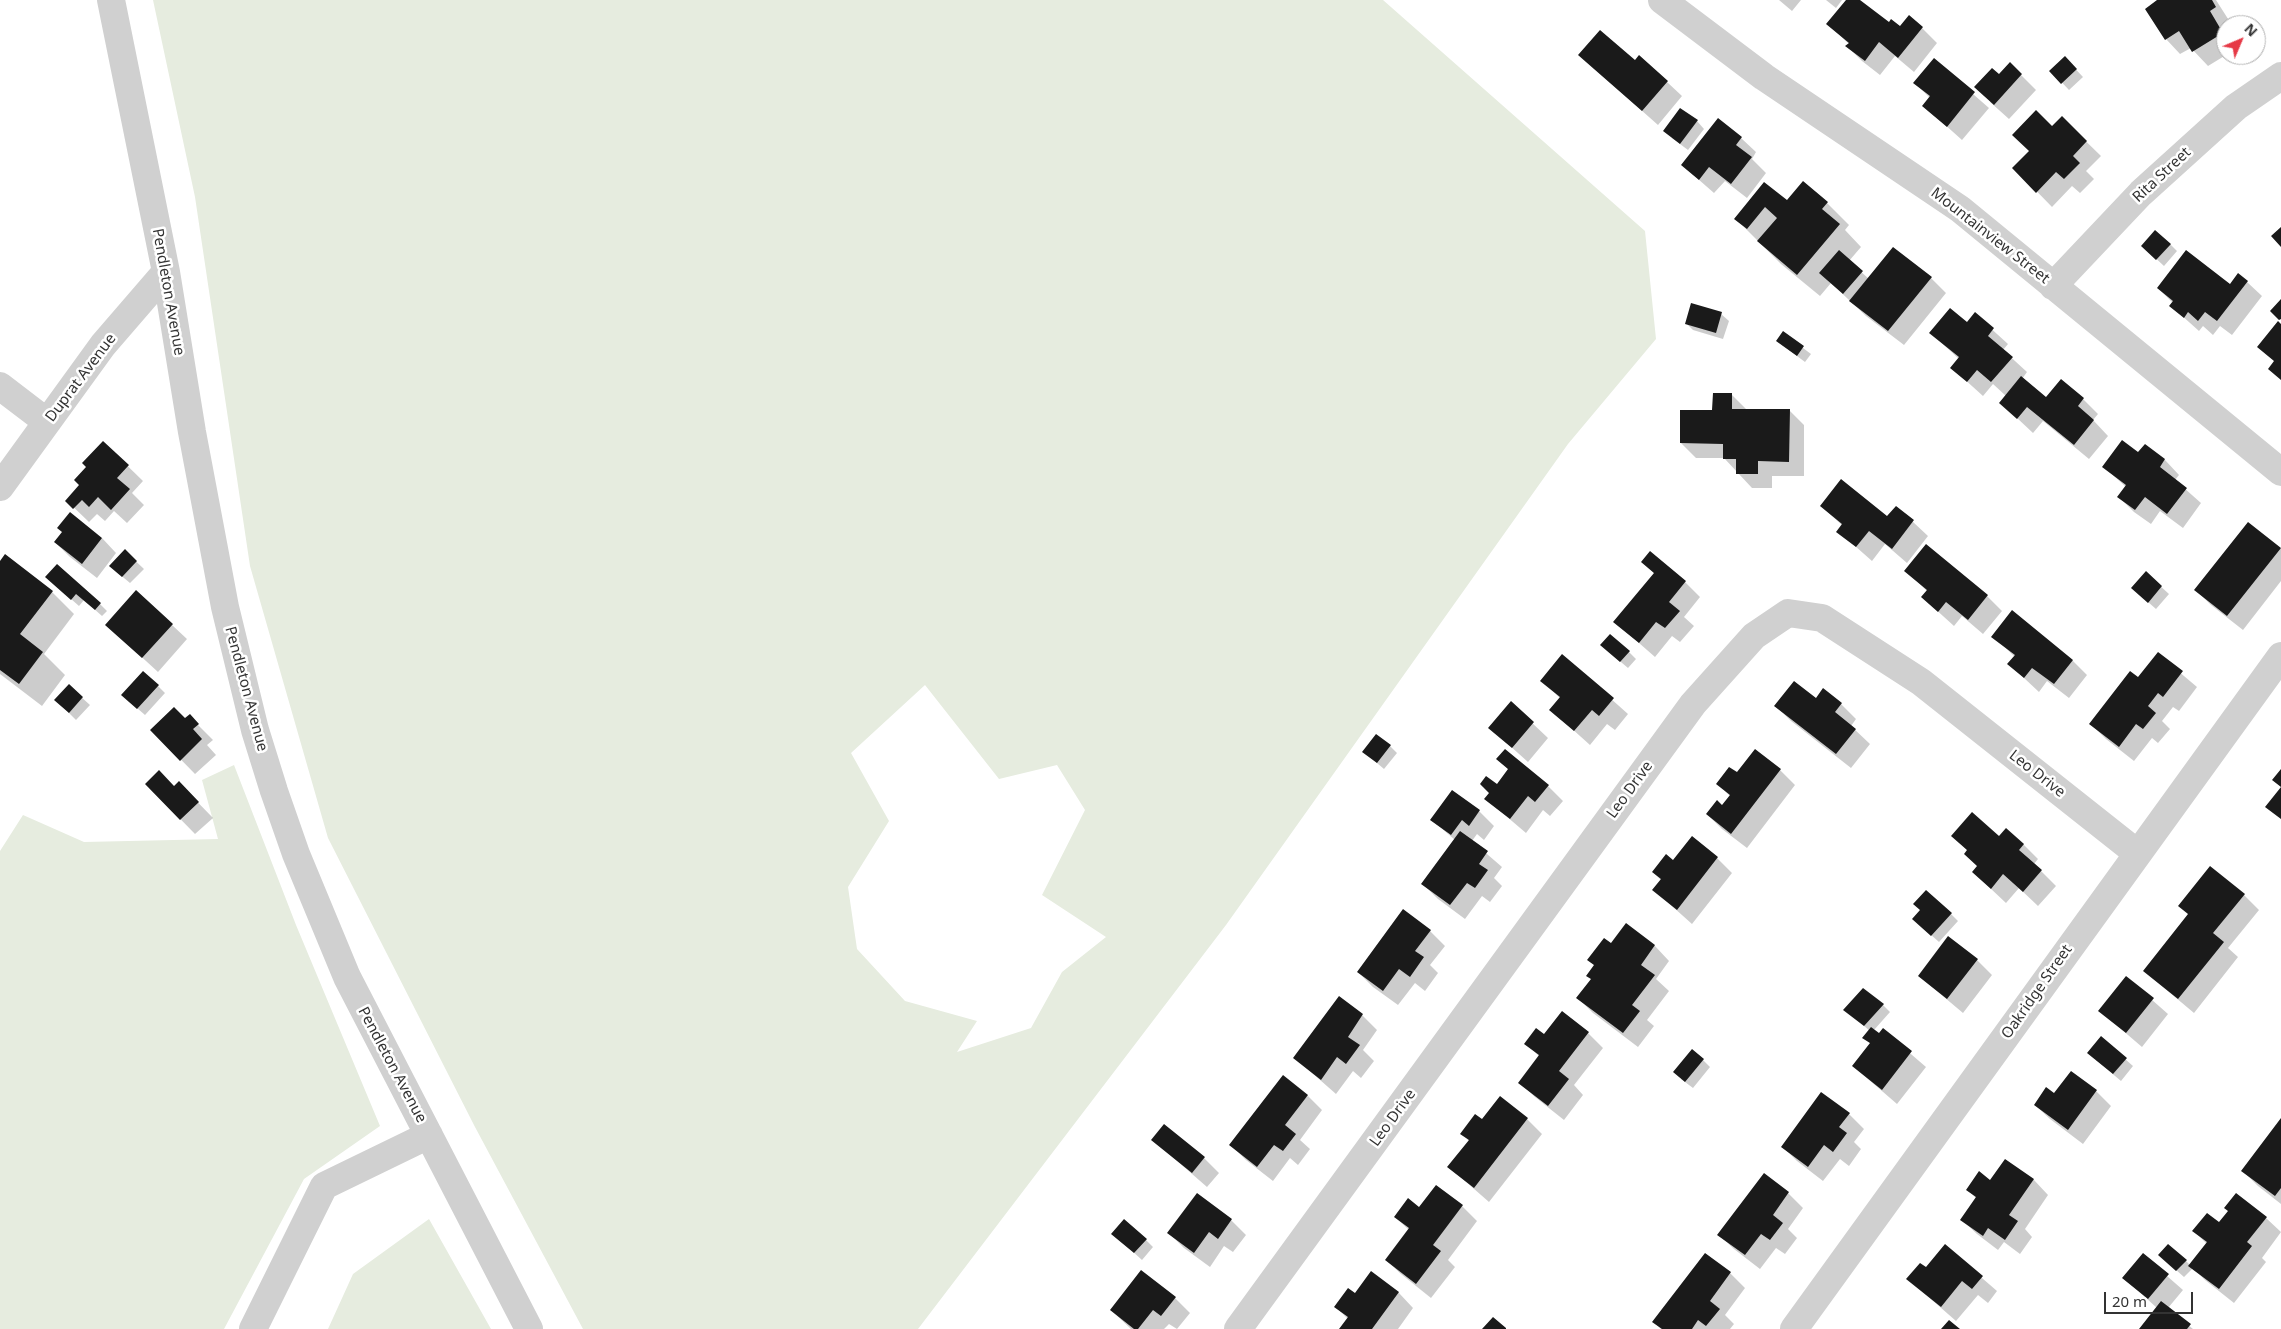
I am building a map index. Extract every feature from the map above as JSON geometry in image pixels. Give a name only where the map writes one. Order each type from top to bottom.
[{"type":"street","name":"Pendleton Avenue","points":[[111,0],[166,272],[192,432],[225,607],[255,730],[274,791],[296,854],[347,977],[529,1329]]},
{"type":"street","name":"Mountainview Street","points":[[1662,0],[1764,78],[1960,209],[2281,472]]},
{"type":"street","name":"Rita Street","points":[[2053,286],[2141,193],[2236,106],[2281,76]]},
{"type":"street","name":"Duprat Avenue","points":[[0,487],[103,345],[166,272]]},
{"type":"street","points":[[0,386],[47,422]]},
{"type":"street","name":"Leo Drive","points":[[1238,1329],[1693,704],[1754,636],[1788,613],[1822,618],[1921,682],[2137,853]]},
{"type":"street","name":"Oakridge Street","points":[[1794,1329],[2281,656]]},
{"type":"street","points":[[253,1329],[324,1186],[429,1135]]},
{"type":"shaded area","points":[[153,0],[1383,0],[1645,231],[1656,339],[1568,444],[1226,925],[918,1329],[583,1329],[475,1127],[328,838],[250,566],[195,197]],"holes":[[[925,685],[999,779],[1057,765],[1085,810],[1042,895],[1106,937],[1062,972],[1031,1028],[957,1052],[977,1021],[905,1001],[857,949],[848,887],[889,821],[851,753]]]},
{"type":"shaded area","points":[[234,765],[296,925],[380,1126],[304,1179],[224,1329],[0,1329],[0,851],[23,815],[84,842],[218,839],[202,780]]},
{"type":"shaded area","points":[[429,1219],[491,1329],[328,1329],[353,1274]]},
{"type":"building","points":[[1846,0],[1860,0],[1889,22],[1891,19],[1900,26],[1909,15],[1923,27],[1898,58],[1879,42],[1865,61],[1845,46],[1849,43],[1826,24]]},
{"type":"building","points":[[2157,0],[2212,0],[2216,7],[2210,11],[2216,21],[2216,37],[2192,52],[2179,31],[2165,40],[2145,9]]},
{"type":"building","points":[[1600,30],[1635,60],[1639,55],[1668,81],[1642,111],[1578,55]]},
{"type":"building","points":[[2065,56],[2077,69],[2061,84],[2049,71]]},
{"type":"building","points":[[1934,58],[1975,92],[1947,127],[1922,106],[1930,96],[1913,83]]},
{"type":"building","points":[[2010,62],[2022,74],[1994,105],[1974,87],[1992,68],[1999,74]]},
{"type":"building","points":[[1680,108],[1698,120],[1680,144],[1663,131]]},
{"type":"building","points":[[2036,110],[2052,126],[2062,116],[2087,141],[2073,156],[2080,163],[2064,179],[2056,172],[2036,193],[2012,168],[2029,151],[2012,135]]},
{"type":"building","points":[[1718,118],[1742,137],[1736,145],[1752,157],[1731,184],[1709,167],[1699,180],[1681,165]]},
{"type":"building","points":[[1803,181],[1828,202],[1822,209],[1840,224],[1797,275],[1757,241],[1777,218],[1765,207],[1747,229],[1734,219],[1764,182],[1787,200]]},
{"type":"building","points":[[2281,227],[2281,247],[2271,236]]},
{"type":"building","points":[[2155,230],[2171,244],[2156,260],[2141,246]]},
{"type":"building","points":[[1893,247],[1932,277],[1888,331],[1849,301]]},
{"type":"building","points":[[1839,250],[1863,271],[1843,294],[1819,273]]},
{"type":"building","points":[[2186,250],[2230,284],[2238,273],[2248,281],[2217,321],[2205,312],[2198,321],[2188,312],[2184,318],[2169,306],[2173,301],[2157,288]]},
{"type":"building","points":[[2281,299],[2281,319],[2279,320],[2270,311]]},
{"type":"building","points":[[1691,303],[1722,312],[1716,333],[1685,324]]},
{"type":"building","points":[[1950,308],[1967,322],[1975,312],[1994,328],[1988,336],[2013,357],[1991,382],[1977,370],[1967,382],[1950,368],[1959,357],[1929,333]]},
{"type":"building","points":[[2278,321],[2281,324],[2281,380],[2268,369],[2274,361],[2257,347]]},
{"type":"building","points":[[1783,331],[1804,346],[1797,356],[1776,341]]},
{"type":"building","points":[[2021,376],[2046,397],[2061,379],[2084,398],[2078,406],[2094,420],[2074,445],[2027,407],[2017,419],[1999,403]]},
{"type":"building","points":[[1713,393],[1732,393],[1732,409],[1790,409],[1789,462],[1758,461],[1758,474],[1736,474],[1736,459],[1723,459],[1723,444],[1680,443],[1680,410],[1712,410]]},
{"type":"building","points":[[2122,440],[2138,452],[2145,444],[2165,459],[2160,467],[2187,488],[2167,514],[2145,497],[2135,510],[2117,497],[2126,485],[2102,467]]},
{"type":"building","points":[[103,441],[129,465],[117,478],[130,489],[111,510],[98,497],[89,507],[82,500],[73,509],[65,501],[79,485],[74,480],[86,467],[82,463]]},
{"type":"building","points":[[1841,479],[1887,516],[1896,506],[1914,520],[1892,549],[1869,531],[1856,547],[1836,532],[1842,524],[1820,506]]},
{"type":"building","points":[[70,512],[102,538],[82,564],[54,542],[62,532],[57,528]]},
{"type":"building","points":[[2248,522],[2281,548],[2227,616],[2194,590]]},
{"type":"building","points":[[1926,544],[1988,595],[1968,620],[1946,602],[1938,612],[1921,597],[1927,590],[1904,571]]},
{"type":"building","points":[[125,549],[137,561],[122,577],[109,566]]},
{"type":"building","points":[[1650,551],[1686,581],[1669,602],[1680,611],[1665,628],[1656,622],[1639,643],[1613,622],[1654,573],[1641,562]]},
{"type":"building","points":[[5,554],[53,591],[20,634],[43,652],[19,684],[0,670],[0,561]]},
{"type":"building","points":[[57,564],[101,603],[95,610],[76,594],[71,600],[45,577]]},
{"type":"building","points":[[2146,571],[2162,586],[2148,603],[2131,588]]},
{"type":"building","points":[[136,590],[173,624],[142,658],[105,625]]},
{"type":"building","points":[[2012,610],[2073,660],[2054,684],[2032,668],[2024,678],[2007,664],[2015,655],[1991,637]]},
{"type":"building","points":[[1610,634],[1630,651],[1620,662],[1600,645]]},
{"type":"building","points":[[2158,652],[2183,671],[2163,697],[2158,693],[2148,706],[2156,713],[2143,729],[2136,724],[2119,747],[2089,724],[2130,671],[2138,677]]},
{"type":"building","points":[[1562,654],[1614,698],[1599,716],[1592,710],[1574,731],[1549,710],[1560,697],[1540,681]]},
{"type":"building","points":[[143,671],[159,685],[137,709],[121,695]]},
{"type":"building","points":[[1794,681],[1816,698],[1823,688],[1842,703],[1835,712],[1856,729],[1836,754],[1774,706]]},
{"type":"building","points":[[69,684],[83,697],[69,713],[54,700]]},
{"type":"building","points":[[1511,701],[1534,722],[1512,748],[1488,728]]},
{"type":"building","points":[[174,707],[185,718],[190,714],[199,724],[193,729],[202,739],[180,761],[150,730]]},
{"type":"building","points":[[1376,734],[1391,745],[1377,763],[1362,752]]},
{"type":"building","points":[[1505,749],[1549,785],[1535,802],[1528,796],[1510,819],[1484,799],[1489,793],[1480,784],[1486,776],[1497,784],[1508,769],[1496,759]]},
{"type":"building","points":[[1755,749],[1781,769],[1731,834],[1706,814],[1717,800],[1722,805],[1730,795],[1716,784],[1729,767],[1737,772]]},
{"type":"building","points":[[2281,769],[2281,787],[2272,780]]},
{"type":"building","points":[[159,770],[174,786],[179,781],[199,802],[180,820],[145,784]]},
{"type":"building","points":[[2281,787],[2281,819],[2265,807]]},
{"type":"building","points":[[1452,790],[1480,810],[1469,826],[1462,820],[1451,835],[1430,820]]},
{"type":"building","points":[[1972,812],[1999,836],[2006,828],[2024,844],[2019,850],[2042,870],[2023,892],[2003,874],[1991,889],[1972,872],[1977,866],[1964,854],[1967,850],[1951,836]]},
{"type":"building","points":[[1460,831],[1488,851],[1479,864],[1488,870],[1475,888],[1467,883],[1450,905],[1421,884]]},
{"type":"building","points":[[1692,836],[1718,857],[1677,910],[1652,890],[1661,879],[1652,872],[1666,854],[1673,860]]},
{"type":"building","points":[[2210,866],[2245,894],[2213,933],[2224,942],[2178,999],[2143,971],[2188,914],[2178,906]]},
{"type":"building","points":[[1926,890],[1952,913],[1931,936],[1912,919],[1920,910],[1913,904]]},
{"type":"building","points":[[1403,909],[1431,930],[1415,951],[1424,957],[1410,977],[1399,969],[1383,991],[1357,972]]},
{"type":"building","points":[[1626,923],[1655,945],[1641,965],[1655,975],[1632,1005],[1640,1011],[1623,1033],[1576,998],[1591,979],[1586,976],[1594,965],[1587,960],[1604,938],[1611,943]]},
{"type":"building","points":[[1948,936],[1978,959],[1947,999],[1918,976]]},
{"type":"building","points":[[2126,976],[2154,998],[2126,1033],[2098,1011]]},
{"type":"building","points":[[1863,988],[1884,1004],[1864,1026],[1843,1010]]},
{"type":"building","points":[[1339,996],[1363,1014],[1348,1037],[1360,1045],[1346,1064],[1337,1057],[1321,1080],[1293,1058]]},
{"type":"building","points":[[1562,1011],[1589,1032],[1559,1071],[1569,1079],[1548,1106],[1518,1083],[1539,1055],[1524,1044],[1536,1028],[1544,1034]]},
{"type":"building","points":[[1871,1027],[1879,1033],[1883,1028],[1912,1051],[1882,1090],[1852,1066],[1870,1043],[1862,1038]]},
{"type":"building","points":[[2101,1036],[2127,1058],[2113,1074],[2087,1053]]},
{"type":"building","points":[[1692,1049],[1704,1059],[1685,1082],[1673,1072]]},
{"type":"building","points":[[2071,1071],[2097,1090],[2068,1130],[2034,1105],[2046,1087],[2054,1093]]},
{"type":"building","points":[[1283,1075],[1308,1095],[1285,1125],[1296,1134],[1283,1151],[1274,1145],[1257,1167],[1229,1145]]},
{"type":"building","points":[[1821,1092],[1850,1113],[1839,1127],[1847,1133],[1833,1152],[1824,1145],[1808,1167],[1781,1147]]},
{"type":"building","points":[[1500,1096],[1528,1118],[1474,1188],[1447,1167],[1469,1140],[1460,1134],[1475,1114],[1482,1119]]},
{"type":"building","points":[[2281,1118],[2281,1188],[2275,1196],[2241,1171]]},
{"type":"building","points":[[1164,1124],[1205,1157],[1192,1173],[1151,1140]]},
{"type":"building","points":[[2005,1159],[2034,1179],[2009,1215],[2018,1221],[2005,1240],[1988,1228],[1983,1236],[1960,1220],[1976,1197],[1966,1190],[1979,1171],[1990,1180]]},
{"type":"building","points":[[1764,1173],[1789,1192],[1773,1215],[1783,1223],[1770,1240],[1761,1234],[1745,1255],[1717,1235]]},
{"type":"building","points":[[1436,1185],[1463,1205],[1433,1245],[1441,1251],[1416,1284],[1385,1260],[1409,1228],[1394,1217],[1408,1198],[1419,1207]]},
{"type":"building","points":[[1197,1193],[1232,1219],[1218,1239],[1209,1232],[1194,1253],[1167,1233]]},
{"type":"building","points":[[2236,1193],[2267,1217],[2247,1242],[2252,1246],[2219,1289],[2188,1266],[2207,1242],[2192,1231],[2207,1213],[2219,1222],[2228,1211],[2224,1208]]},
{"type":"building","points":[[1124,1219],[1147,1239],[1134,1253],[1111,1234]]},
{"type":"building","points":[[1945,1244],[1983,1276],[1972,1289],[1962,1281],[1941,1307],[1906,1279],[1920,1263],[1926,1267]]},
{"type":"building","points":[[2168,1244],[2187,1260],[2176,1271],[2158,1255]]},
{"type":"building","points":[[1705,1253],[1731,1272],[1710,1301],[1720,1309],[1706,1326],[1698,1320],[1692,1329],[1662,1329],[1652,1322]]},
{"type":"building","points":[[2143,1253],[2169,1274],[2148,1299],[2122,1278]]},
{"type":"building","points":[[1141,1270],[1176,1297],[1161,1316],[1153,1310],[1138,1329],[1134,1329],[1110,1310]]},
{"type":"building","points":[[1371,1271],[1399,1292],[1372,1329],[1339,1329],[1348,1317],[1334,1307],[1348,1288],[1355,1293]]},
{"type":"building","points":[[2161,1301],[2191,1324],[2187,1329],[2139,1329]]},
{"type":"building","points":[[1493,1317],[1506,1328],[1506,1329],[1482,1329]]},
{"type":"building","points":[[1949,1320],[1960,1329],[1941,1329]]}]
